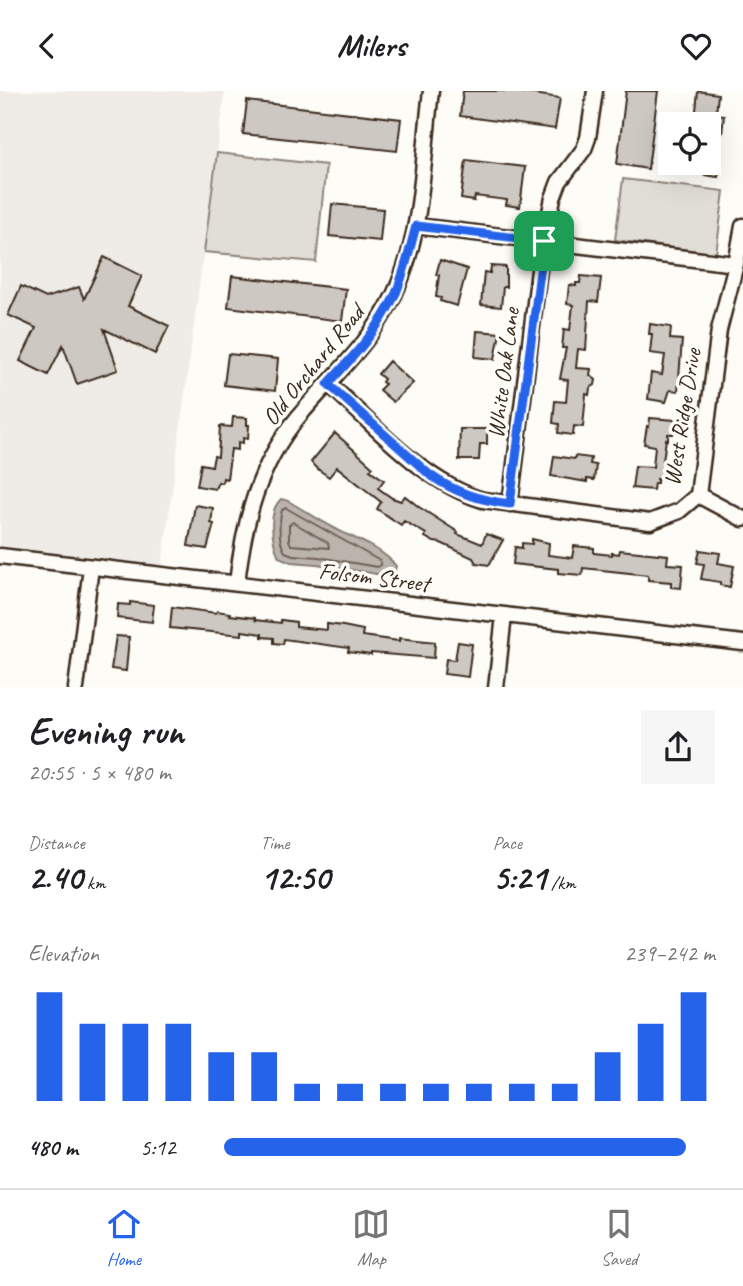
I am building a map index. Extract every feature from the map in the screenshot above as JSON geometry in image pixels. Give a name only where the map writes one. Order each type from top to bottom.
[{"type":"street","name":"Old Orchard Road","points":[[237,583],[246,520],[264,471],[285,435],[368,338],[396,293],[416,226],[431,91]]},
{"type":"street","name":"White Oak Lane","points":[[510,504],[544,241],[559,182],[584,149],[588,138],[595,91]]},
{"type":"street","points":[[416,226],[736,264]]},
{"type":"street","name":"West Ridge Drive","points":[[328,384],[430,475],[472,497],[650,522],[679,512],[698,495],[719,330],[743,226]]},
{"type":"street","points":[[698,495],[743,519]]},
{"type":"street","name":"Folsom Street","points":[[0,556],[743,643]]},
{"type":"street","points":[[76,687],[91,567]]},
{"type":"street","points":[[496,687],[504,615]]},
{"type":"shaded area","points":[[0,91],[225,91],[162,566],[0,546]]},
{"type":"shaded area","points":[[217,153],[326,165],[316,262],[204,252]]},
{"type":"shaded area","points":[[623,179],[724,191],[716,254],[615,240]]},
{"type":"water","points":[[281,499],[376,549],[396,566],[394,573],[388,576],[291,562],[279,557],[274,543],[272,519]]},
{"type":"building","points":[[463,91],[514,91],[560,98],[555,129],[460,116]]},
{"type":"building","points":[[626,91],[658,91],[648,169],[617,164]]},
{"type":"building","points":[[698,91],[718,94],[716,112],[696,112]]},
{"type":"building","points":[[247,101],[401,119],[397,151],[243,134]]},
{"type":"building","points":[[721,115],[724,115],[721,134]]},
{"type":"building","points":[[466,160],[525,167],[520,207],[506,205],[507,200],[475,196],[474,201],[461,199]]},
{"type":"building","points":[[332,204],[383,209],[380,241],[329,236]]},
{"type":"building","points":[[104,257],[142,276],[128,306],[169,326],[155,354],[104,329],[118,370],[77,384],[63,345],[48,375],[20,361],[36,328],[8,315],[21,286],[46,298],[79,287],[84,299]]},
{"type":"building","points":[[440,260],[467,269],[457,306],[440,301],[441,298],[436,297],[439,275],[436,275]]},
{"type":"building","points":[[491,266],[506,267],[506,287],[503,287],[501,307],[481,305],[484,272],[490,273]]},
{"type":"building","points":[[232,276],[346,289],[342,321],[228,307]]},
{"type":"building","points":[[581,276],[601,278],[598,302],[589,301],[586,350],[578,349],[576,368],[591,369],[590,375],[596,380],[589,395],[586,394],[583,427],[574,426],[573,435],[558,433],[559,424],[553,423],[555,401],[566,402],[568,380],[560,379],[566,348],[562,348],[564,329],[570,330],[573,305],[567,304],[569,285],[576,286],[576,283],[580,283]]},
{"type":"building","points":[[650,324],[671,327],[670,339],[682,340],[678,391],[670,390],[666,402],[648,399],[651,373],[662,375],[665,355],[650,353]]},
{"type":"building","points":[[477,331],[500,333],[495,359],[475,357]]},
{"type":"building","points":[[228,354],[278,359],[275,391],[224,385]]},
{"type":"building","points":[[389,361],[413,383],[393,402],[379,390],[385,384],[378,374]]},
{"type":"building","points":[[233,417],[247,418],[248,439],[243,438],[243,443],[238,442],[238,450],[231,449],[227,479],[223,478],[222,483],[218,482],[215,489],[197,486],[201,464],[212,466],[214,456],[218,457],[220,426],[232,427]]},
{"type":"building","points":[[650,418],[675,420],[673,434],[668,434],[668,440],[666,439],[663,461],[667,462],[665,480],[657,479],[653,490],[632,488],[635,466],[653,467],[655,446],[644,444]]},
{"type":"building","points":[[460,429],[487,429],[487,444],[480,444],[479,460],[459,460]]},
{"type":"building","points":[[335,433],[373,467],[370,470],[384,480],[378,488],[392,498],[401,501],[405,496],[458,532],[457,534],[482,544],[486,534],[503,540],[489,565],[476,563],[473,558],[434,542],[404,521],[401,525],[377,509],[381,502],[337,467],[329,477],[315,467],[311,462]]},
{"type":"building","points":[[554,456],[591,458],[590,464],[596,465],[594,480],[587,479],[587,482],[551,476]]},
{"type":"building","points":[[195,505],[213,508],[211,523],[214,524],[207,549],[188,546]]},
{"type":"building","points":[[532,539],[549,543],[548,555],[572,558],[574,546],[594,548],[594,553],[612,555],[619,554],[620,550],[668,555],[667,564],[683,565],[681,588],[671,587],[671,582],[648,580],[648,575],[583,568],[582,575],[558,573],[558,569],[513,564],[515,547],[522,548],[522,543],[532,544]]},
{"type":"building","points":[[700,550],[720,553],[718,563],[734,566],[730,587],[720,585],[720,582],[701,579],[704,564],[697,563]]},
{"type":"building","points":[[130,602],[154,605],[152,622],[117,618],[118,604],[130,605]]},
{"type":"building","points":[[172,607],[230,613],[255,620],[296,622],[296,627],[327,630],[327,624],[343,626],[363,630],[362,636],[399,641],[399,638],[435,642],[434,658],[371,655],[348,652],[349,648],[284,639],[283,644],[274,643],[274,638],[242,631],[242,635],[170,628]]},
{"type":"building","points":[[116,636],[129,637],[126,671],[111,669]]},
{"type":"building","points":[[458,642],[472,644],[468,677],[444,674],[446,659],[455,660]]},
{"type":"route","points":[[416,226],[544,241],[510,504],[460,494],[430,475],[328,384],[368,338],[396,293],[416,226]]}]
